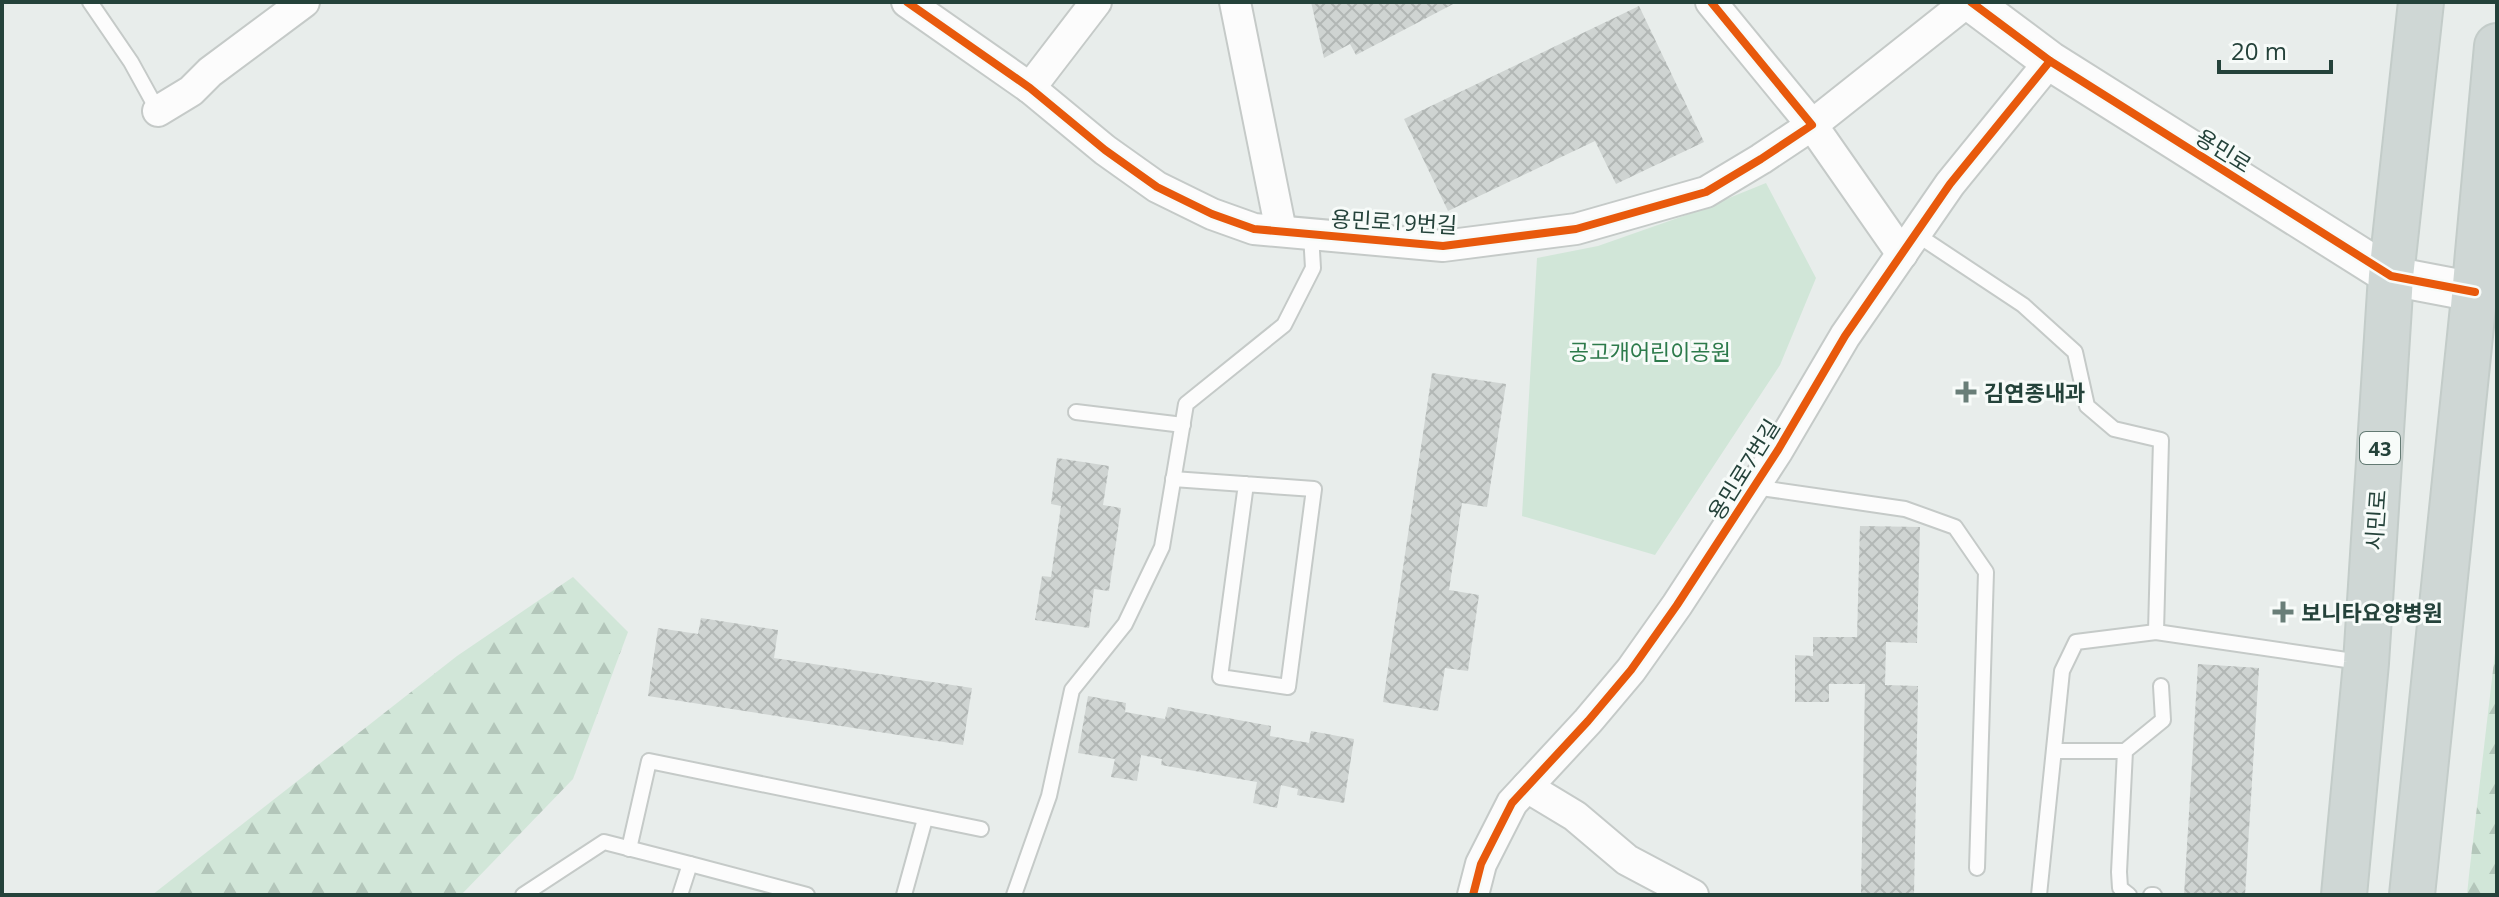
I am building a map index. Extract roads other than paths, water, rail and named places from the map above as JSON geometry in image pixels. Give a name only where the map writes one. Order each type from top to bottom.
[{"type":"main road","name":"시민로","points":[[2344,895],[2366,663],[2391,276],[2421,2]]},
{"type":"main road","points":[[2412,895],[2475,292],[2497,46]]},
{"type":"street","points":[[158,111],[191,91],[210,72],[304,2]]},
{"type":"street","name":"용민로19번길","points":[[907,2],[1030,88],[1105,150],[1157,187],[1212,214],[1254,229],[1443,246],[1576,229],[1706,192],[1812,125],[1969,2]]},
{"type":"street","points":[[1030,88],[1096,2]]},
{"type":"street","points":[[1235,2],[1281,231]]},
{"type":"street","points":[[1711,2],[1909,244]]},
{"type":"street","name":"용민로","points":[[1969,2],[2050,61],[2391,276],[2475,292]]},
{"type":"street","name":"용민로7번길","points":[[1473,895],[1481,864],[1512,803],[1631,670],[1754,487],[1845,336],[1950,184],[2050,61]]},
{"type":"street","points":[[1527,787],[1575,816],[1627,860],[1693,895]]},
{"type":"lane","points":[[90,2],[131,62],[158,111]]},
{"type":"lane","points":[[1014,895],[1049,796],[1072,690],[1125,624],[1162,547],[1186,404],[1284,325],[1313,268],[1311,234]]},
{"type":"lane","points":[[1909,244],[2023,305],[2075,352],[2087,406],[2114,429],[2161,440],[2156,632]]},
{"type":"lane","points":[[1076,412],[1183,425]]},
{"type":"lane","points":[[1173,479],[1246,484],[1314,489],[1288,687],[1220,677],[1246,484]]},
{"type":"lane","points":[[1754,487],[1905,509],[1955,527],[1986,572],[1977,868]]},
{"type":"lane","points":[[2039,895],[2062,671],[2076,642],[2156,632],[2366,663]]},
{"type":"lane","points":[[2054,751],[2125,751],[2163,720],[2161,686]]},
{"type":"lane","points":[[2125,751],[2119,872],[2120,888],[2129,895]]},
{"type":"lane","points":[[629,849],[649,761],[981,829]]},
{"type":"lane","points":[[904,895],[925,819]]},
{"type":"lane","points":[[523,895],[604,842],[807,895]]},
{"type":"lane","points":[[680,895],[690,864]]},
{"type":"place","name":"김연종내과","points":[[1966,392]]},
{"type":"place","name":"보니타요양병원","points":[[2283,612]]},
{"type":"park label","name":"공고개어린이공원","points":[[1650,351]]}]
